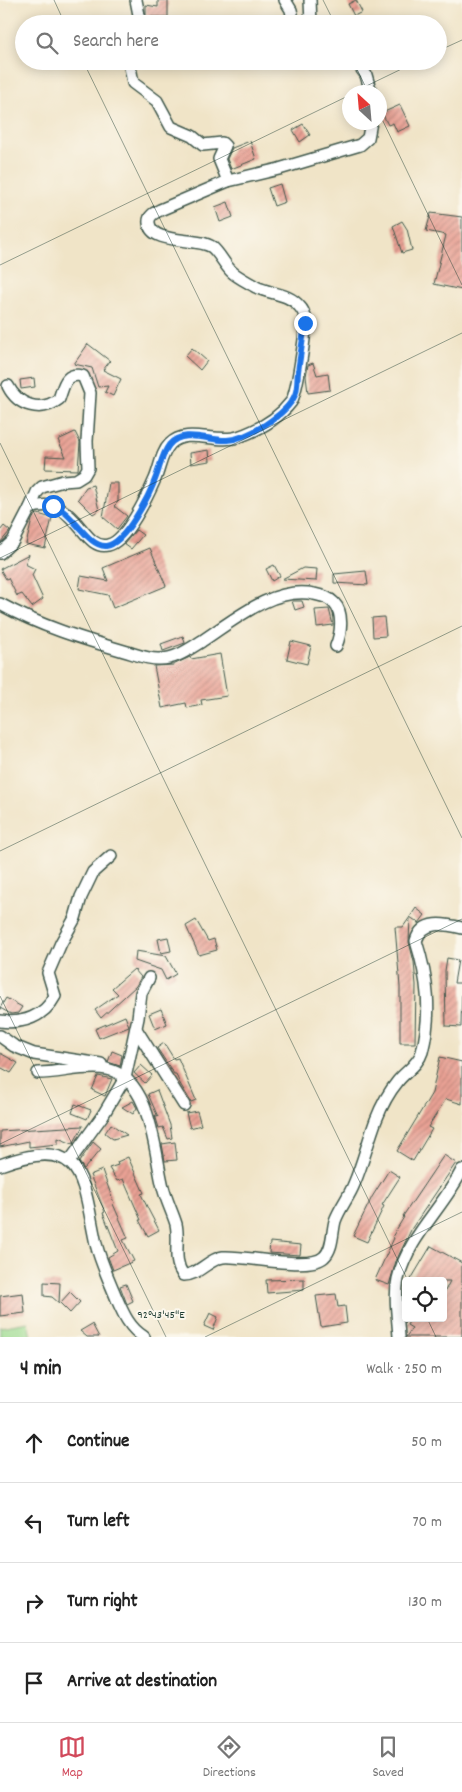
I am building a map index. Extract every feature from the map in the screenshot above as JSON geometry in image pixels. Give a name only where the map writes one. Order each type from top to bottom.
[{"type":"street","points":[[136,0],[139,15]]},
{"type":"street","points":[[285,0],[292,15]]},
{"type":"street","points":[[310,0],[311,15]]},
{"type":"street","points":[[131,70],[134,83],[157,101],[171,127],[192,136],[203,145],[222,143],[225,146],[219,159],[228,181]]},
{"type":"street","points":[[362,70],[369,85]]},
{"type":"street","points":[[30,508],[46,505],[61,508],[96,543],[107,546],[114,543],[130,526],[147,496],[170,444],[179,438],[191,435],[229,440],[249,433],[267,424],[294,397],[305,323],[304,312],[300,306],[288,297],[258,288],[238,276],[230,270],[210,246],[188,240],[164,238],[156,234],[149,225],[152,214],[228,181],[360,145],[368,138],[370,130]]},
{"type":"street","points":[[0,553],[13,541],[37,492],[42,488],[63,481],[76,480],[84,475],[88,468],[87,441],[90,393],[82,376],[70,376],[65,380],[59,398],[48,406],[38,407],[24,403],[11,392],[8,386]]},
{"type":"street","points":[[0,604],[63,634],[161,659],[188,650],[250,610],[274,598],[292,594],[310,594],[329,597],[337,605],[340,613],[340,628],[336,646]]},
{"type":"street","points":[[0,1021],[14,1023],[28,1020],[50,1005],[55,996],[48,973],[60,943],[75,918],[81,897],[93,872],[111,856]]},
{"type":"street","points":[[0,1036],[27,1051],[92,1061],[125,1078],[139,1095],[149,1121],[163,1186],[176,1224],[178,1240],[176,1258],[183,1276],[189,1275],[222,1257],[247,1257],[295,1263],[319,1260],[327,1252],[335,1220],[355,1183],[382,1109],[399,1080],[409,1072],[421,1054],[429,1015],[427,982],[416,941],[418,934],[421,929],[431,925],[462,928]]},
{"type":"street","points":[[69,1162],[103,1115],[125,1078],[136,1029],[141,994],[148,978]]},
{"type":"street","points":[[136,1029],[184,1105]]},
{"type":"street","points":[[38,1073],[58,1073],[90,1068],[108,1070]]},
{"type":"street","points":[[0,1165],[28,1156],[47,1156],[69,1162],[76,1168],[86,1188],[102,1264],[121,1308],[132,1327],[144,1337]]},
{"type":"street","points":[[399,1337],[397,1292],[403,1265],[410,1250],[462,1170]]},
{"type":"green space","points":[[28,1322],[31,1337],[0,1337],[0,1327]]},
{"type":"building","points":[[158,0],[168,0],[168,15],[146,15],[146,5],[158,7]]},
{"type":"building","points":[[356,0],[362,12],[354,15],[348,4]]},
{"type":"building","points":[[400,105],[410,126],[397,132],[393,123],[388,125],[387,123],[387,111]]},
{"type":"building","points":[[303,124],[310,135],[300,142],[293,130]]},
{"type":"building","points":[[250,141],[256,159],[231,169],[227,159],[232,148]]},
{"type":"building","points":[[280,184],[285,202],[274,206],[268,188]]},
{"type":"building","points":[[228,202],[233,217],[220,222],[215,207]]},
{"type":"building","points":[[431,213],[462,217],[462,290],[434,284],[446,235],[426,231]]},
{"type":"building","points":[[402,221],[407,229],[412,250],[402,253],[393,226]]},
{"type":"building","points":[[88,344],[110,361],[103,370],[121,379],[113,396],[105,392],[108,386],[98,387],[92,368],[74,364]]},
{"type":"building","points":[[192,348],[207,361],[200,370],[185,356]]},
{"type":"building","points":[[313,363],[317,375],[328,373],[330,390],[308,393],[306,376],[308,365]]},
{"type":"building","points":[[34,378],[35,387],[21,389],[20,380]]},
{"type":"building","points":[[75,432],[80,442],[78,470],[45,469],[46,456],[66,457],[58,440]]},
{"type":"building","points":[[209,450],[210,461],[191,464],[190,453]]},
{"type":"building","points":[[109,483],[118,483],[118,502],[114,506],[127,516],[117,529],[103,517]]},
{"type":"building","points":[[93,485],[99,510],[93,514],[78,499],[86,487]]},
{"type":"building","points":[[38,514],[52,518],[45,548],[26,544],[32,520]]},
{"type":"building","points":[[4,526],[10,531],[0,543],[0,531]]},
{"type":"building","points":[[136,530],[143,535],[131,549],[124,544]]},
{"type":"building","points":[[150,548],[166,586],[113,608],[108,595],[79,589],[81,576],[108,581],[103,568]]},
{"type":"building","points":[[29,554],[25,564],[35,569],[32,575],[43,599],[32,607],[22,594],[17,596],[8,578],[6,579],[0,569]]},
{"type":"building","points":[[274,565],[280,576],[272,581],[266,569]]},
{"type":"building","points":[[303,568],[317,569],[316,581],[282,579]]},
{"type":"building","points":[[366,571],[368,585],[334,583],[334,574]]},
{"type":"building","points":[[292,601],[302,601],[304,607],[295,610]]},
{"type":"building","points":[[329,609],[333,625],[317,627],[315,610]]},
{"type":"building","points":[[384,617],[386,636],[373,637],[372,618]]},
{"type":"building","points":[[183,636],[185,643],[163,651],[161,644]]},
{"type":"building","points":[[291,641],[311,646],[307,664],[287,659]]},
{"type":"building","points":[[220,654],[227,696],[201,700],[202,705],[187,708],[186,703],[162,708],[154,666],[173,665],[190,657],[191,659]]},
{"type":"building","points":[[416,908],[425,915],[419,923],[410,917]]},
{"type":"building","points":[[410,917],[409,942],[414,962],[416,985],[415,1043],[400,1043],[400,987],[395,927],[403,927]]},
{"type":"building","points":[[196,920],[208,941],[214,939],[217,950],[199,955],[186,926]]},
{"type":"building","points":[[168,937],[171,951],[161,953],[158,939]]},
{"type":"building","points":[[136,951],[166,956],[176,974],[166,980],[161,970],[135,961]]},
{"type":"building","points":[[447,958],[458,960],[454,983],[462,983],[461,1027],[446,1026],[445,971]]},
{"type":"building","points":[[134,969],[141,977],[136,986],[101,1018],[95,1010],[118,994],[112,988]]},
{"type":"building","points":[[6,998],[22,1007],[18,1013],[11,1014],[0,1008]]},
{"type":"building","points":[[161,1009],[167,1024],[155,1029],[149,1014]]},
{"type":"building","points":[[125,1016],[129,1026],[99,1038],[95,1029]]},
{"type":"building","points":[[164,1043],[174,1059],[178,1058],[196,1100],[191,1102],[176,1074],[174,1074],[157,1048]]},
{"type":"building","points":[[112,1051],[122,1055],[120,1066],[108,1062]]},
{"type":"building","points":[[0,1053],[18,1063],[11,1073],[0,1067]]},
{"type":"building","points":[[440,1057],[462,1062],[462,1104],[446,1099],[428,1127],[432,1129],[413,1161],[397,1151],[432,1093]]},
{"type":"building","points":[[141,1065],[152,1075],[145,1083],[134,1073]]},
{"type":"building","points":[[98,1076],[112,1079],[105,1096],[92,1090]]},
{"type":"building","points":[[157,1090],[170,1125],[172,1138],[168,1139],[163,1127],[159,1128],[155,1115],[158,1117],[148,1094]]},
{"type":"building","points":[[133,1101],[137,1108],[133,1114],[122,1107]]},
{"type":"building","points":[[75,1104],[91,1110],[87,1119],[72,1113]]},
{"type":"building","points":[[197,1111],[201,1125],[190,1128],[186,1113]]},
{"type":"building","points":[[111,1124],[127,1135],[113,1139],[105,1133]]},
{"type":"building","points":[[83,1126],[73,1144],[58,1138],[58,1144],[29,1147],[29,1141],[0,1147],[0,1131]]},
{"type":"building","points":[[93,1142],[101,1149],[84,1169],[79,1162]]},
{"type":"building","points":[[175,1142],[177,1160],[165,1161],[162,1144]]},
{"type":"building","points":[[444,1155],[456,1163],[412,1228],[396,1261],[389,1285],[375,1280],[394,1238],[392,1237],[403,1216]]},
{"type":"building","points":[[128,1157],[144,1193],[141,1194],[159,1230],[148,1236],[139,1220],[141,1220],[123,1179],[117,1181],[109,1168],[118,1165],[117,1162]]},
{"type":"building","points":[[102,1170],[113,1204],[128,1238],[123,1240],[134,1261],[113,1270],[108,1257],[118,1251],[90,1175]]},
{"type":"building","points":[[389,1170],[400,1177],[382,1205],[384,1206],[367,1242],[353,1236],[372,1197]]},
{"type":"building","points":[[270,1242],[301,1245],[300,1255],[269,1253]]},
{"type":"building","points":[[431,1246],[462,1263],[462,1337],[406,1337],[412,1328],[407,1325],[409,1322],[447,1322],[447,1287],[450,1281],[447,1281],[447,1277],[412,1277]]},
{"type":"building","points":[[304,1279],[304,1290],[267,1293],[266,1280]]},
{"type":"building","points":[[44,1282],[60,1283],[59,1303],[52,1297],[44,1296]]},
{"type":"building","points":[[126,1284],[133,1301],[127,1304],[120,1286]]},
{"type":"building","points":[[70,1292],[80,1302],[70,1313],[60,1303]]},
{"type":"building","points":[[23,1293],[25,1313],[0,1316],[0,1296]]},
{"type":"building","points":[[336,1294],[338,1307],[345,1306],[347,1323],[321,1327],[316,1296]]},
{"type":"building","points":[[210,1313],[218,1317],[213,1330],[204,1326]]},
{"type":"building","points":[[92,1324],[99,1337],[87,1337],[80,1331]]},
{"type":"route","points":[[53,506],[66,511],[78,526],[96,543],[107,546],[114,543],[130,526],[147,496],[156,478],[162,458],[170,444],[179,438],[191,435],[211,440],[229,440],[267,424],[290,403],[296,390],[305,323]]}]
